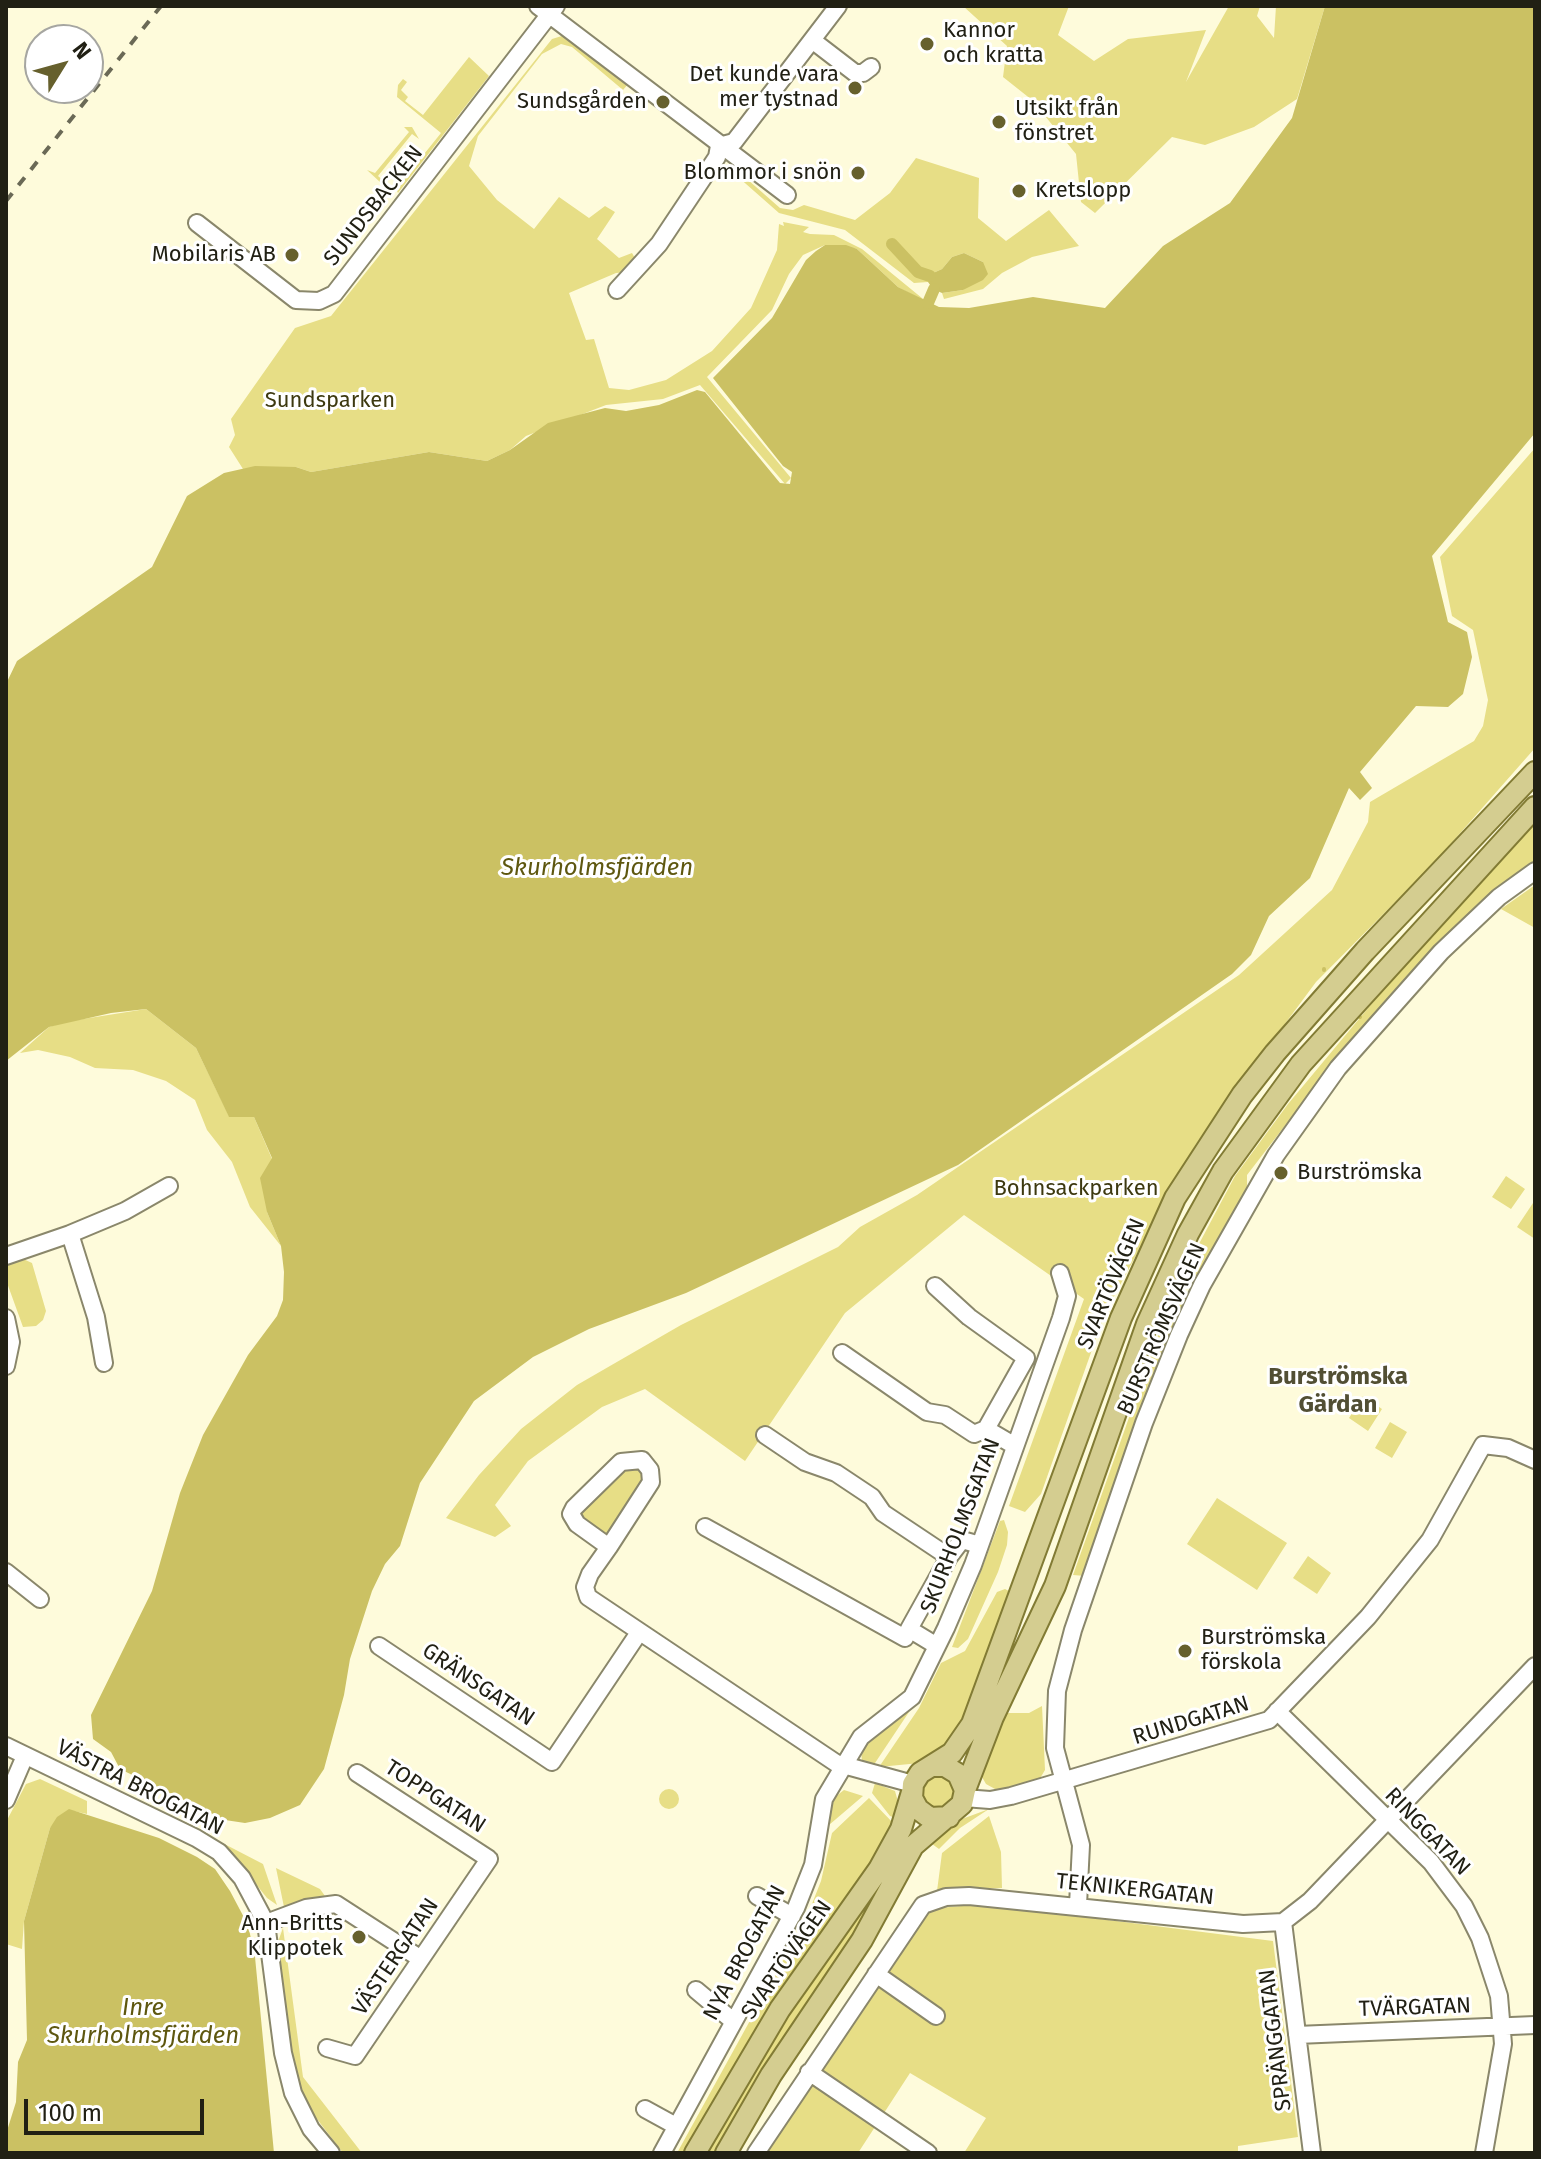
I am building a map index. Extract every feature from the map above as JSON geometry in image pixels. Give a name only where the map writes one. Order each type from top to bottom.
[{"type":"main road","name":"SVARTÖVÄGEN","points":[[933,1766],[959,1746],[972,1724],[1121,1318],[1175,1198],[1242,1095],[1275,1053],[1365,951],[1535,772]]},
{"type":"main road","points":[[726,2153],[771,2075],[862,1940],[913,1846],[949,1817],[965,1794],[993,1717],[1055,1586],[1147,1324],[1188,1234],[1223,1171],[1301,1064],[1535,807]]},
{"type":"main road","points":[[949,1817],[936,1819],[924,1815],[914,1804],[912,1788],[920,1773],[933,1766],[954,1770],[965,1794]]},
{"type":"main road","name":"SVARTÖVÄGEN","points":[[695,2153],[780,2009],[879,1869],[901,1829],[912,1788]]},
{"type":"street","points":[[719,146],[734,142],[838,6]]},
{"type":"street","points":[[548,9],[719,146],[787,195]]},
{"type":"street","name":"SUNDSBACKEN","points":[[197,223],[296,300],[319,301],[334,294],[548,9]]},
{"type":"street","points":[[812,40],[855,73],[863,73],[871,67]]},
{"type":"street","points":[[617,290],[659,244],[717,157],[719,146]]},
{"type":"street","name":"BURSTRÖMSVÄGEN","points":[[1078,1905],[1081,1845],[1055,1748],[1053,1717],[1073,1630],[1148,1410],[1202,1285],[1276,1155],[1338,1068],[1441,952],[1499,897],[1535,871]]},
{"type":"street","points":[[6,1256],[125,1211],[169,1186]]},
{"type":"street","points":[[70,1234],[96,1317],[104,1363]]},
{"type":"street","name":"SKURHOLMSGATAN","points":[[845,1767],[861,1737],[912,1697],[937,1646],[980,1545],[1067,1296],[1060,1273]]},
{"type":"street","points":[[842,1353],[927,1412],[945,1415],[974,1434],[986,1429],[1024,1355],[969,1317],[935,1286]]},
{"type":"street","points":[[6,1318],[11,1342],[6,1366]]},
{"type":"street","points":[[1018,1371],[1038,1381]]},
{"type":"street","points":[[986,1429],[1015,1446]]},
{"type":"street","points":[[765,1435],[805,1462],[836,1473],[872,1497],[883,1513],[949,1557]]},
{"type":"street","name":"RUNDGATAN","points":[[965,1794],[990,1800],[1064,1782],[1269,1720],[1368,1617],[1430,1540],[1483,1445],[1508,1448],[1535,1460]]},
{"type":"street","points":[[609,1547],[577,1524],[571,1514],[585,1494],[621,1462],[642,1460],[650,1470],[651,1482],[609,1547],[590,1574],[586,1592],[592,1602],[845,1767],[912,1788]]},
{"type":"street","points":[[705,1527],[905,1638],[949,1557],[962,1540],[980,1545]]},
{"type":"street","points":[[6,1572],[40,1599]]},
{"type":"street","points":[[909,1629],[937,1646]]},
{"type":"street","name":"GRÄNSGATAN","points":[[379,1646],[552,1762],[638,1634]]},
{"type":"street","points":[[1283,1922],[1310,1901],[1535,1666]]},
{"type":"street","name":"RINGGATAN","points":[[1277,1711],[1431,1862],[1464,1906],[1492,1969],[1502,2027],[1500,2076],[1484,2153]]},
{"type":"street","name":"VÄSTRA BROGATAN","points":[[6,1746],[214,1848],[250,1887],[266,1923]]},
{"type":"street","points":[[6,1800],[25,1756]]},
{"type":"street","name":"NYA BROGATAN","points":[[662,2153],[792,1916],[813,1865],[824,1799],[845,1767]]},
{"type":"street","name":"TOPPGATAN","points":[[357,1773],[489,1859]]},
{"type":"street","name":"VÄSTERGATAN","points":[[327,2048],[355,2056],[489,1859]]},
{"type":"street","points":[[757,1896],[792,1916]]},
{"type":"street","name":"TEKNIKERGATAN","points":[[756,2153],[916,1912],[934,1900],[969,1896],[1243,1924],[1283,1922]]},
{"type":"street","points":[[331,2153],[304,2118],[288,2080],[266,1923],[306,1908],[336,1904],[421,1959]]},
{"type":"street","name":"SPRÄNGGATAN","points":[[1283,1922],[1312,2153]]},
{"type":"street","points":[[876,1974],[936,2016]]},
{"type":"street","points":[[696,1990],[733,2021]]},
{"type":"street","name":"TVÄRGATAN","points":[[1297,2035],[1535,2025]]},
{"type":"street","points":[[809,2072],[928,2153]]},
{"type":"street","points":[[645,2109],[676,2126]]},
{"type":"green space","points":[[963,6],[1069,6],[1058,35],[1094,61],[1128,39],[1206,30],[1186,82],[1229,6],[1260,6],[1257,16],[1274,38],[1276,6],[1325,6],[1297,99],[1254,127],[1205,145],[1172,137],[1095,213],[1081,202],[1076,154],[1032,100],[1003,77],[1007,46]]},
{"type":"green space","name":"Sundsparken","points":[[565,35],[628,84],[623,90],[572,47],[561,44],[542,54],[478,136],[469,166],[497,200],[534,229],[559,197],[589,218],[605,206],[615,212],[597,239],[619,258],[632,253],[639,265],[630,272],[616,273],[569,293],[586,340],[594,339],[609,388],[629,390],[666,380],[712,351],[751,308],[777,250],[779,224],[784,226],[783,222],[809,227],[803,232],[810,234],[834,235],[862,249],[928,303],[898,287],[857,249],[825,245],[803,255],[789,274],[772,310],[707,377],[791,478],[785,484],[700,385],[663,399],[606,405],[526,436],[510,450],[487,461],[429,452],[311,472],[296,467],[243,469],[229,447],[235,435],[231,419],[295,328],[331,316],[552,39]]},
{"type":"green space","points":[[469,57],[489,76],[398,193],[396,189],[441,133],[397,97],[398,85],[403,79],[407,82],[401,90],[408,97],[405,101],[423,115]]},
{"type":"green space","points":[[404,127],[412,127],[419,139],[412,134],[378,176],[385,182],[381,183],[367,170],[375,173],[409,132]]},
{"type":"green space","points":[[916,158],[979,178],[978,218],[1006,241],[1049,210],[1079,246],[1032,257],[1002,273],[983,289],[944,299],[942,293],[963,290],[983,262],[964,253],[952,257],[942,269],[931,274],[928,282],[914,283],[845,230],[779,213],[729,169],[731,165],[780,208],[793,210],[804,205],[855,220],[890,193]]},
{"type":"green space","name":"Bohnsackparken","points":[[1535,448],[1535,748],[1433,864],[1316,982],[1196,1144],[1105,1313],[1041,1494],[1025,1512],[1009,1506],[1084,1299],[964,1215],[845,1313],[745,1461],[645,1389],[602,1407],[528,1461],[495,1505],[511,1526],[495,1537],[446,1518],[479,1475],[521,1429],[577,1385],[681,1325],[838,1247],[860,1227],[917,1195],[1239,975],[1332,890],[1368,822],[1370,802],[1474,741],[1483,726],[1488,700],[1473,630],[1452,616],[1440,557]]},
{"type":"green space","points":[[1535,824],[1535,862],[1485,899],[1404,980],[1337,1058],[1247,1175],[1247,1188],[1197,1276],[1183,1274],[1235,1176],[1288,1104],[1389,983]]},
{"type":"green space","points":[[1535,885],[1535,928],[1501,909]]},
{"type":"green space","points":[[146,1009],[196,1048],[229,1116],[254,1117],[272,1159],[267,1212],[281,1246],[250,1207],[232,1162],[207,1130],[195,1100],[166,1081],[133,1070],[95,1068],[70,1057],[38,1050],[20,1053],[49,1027]]},
{"type":"green space","points":[[1506,1176],[1525,1189],[1511,1209],[1492,1197]]},
{"type":"green space","points":[[1535,1204],[1535,1239],[1517,1227]]},
{"type":"green space","points":[[21,1258],[32,1263],[46,1311],[43,1320],[36,1326],[23,1327],[6,1280],[7,1266]]},
{"type":"green space","points":[[1173,1294],[1187,1299],[1085,1576],[1073,1575]]},
{"type":"green space","points":[[1363,1396],[1382,1409],[1368,1431],[1349,1418]]},
{"type":"green space","points":[[1390,1422],[1407,1432],[1392,1458],[1375,1448]]},
{"type":"green space","points":[[629,1459],[652,1475],[609,1547],[577,1524],[583,1497]]},
{"type":"green space","points":[[1217,1498],[1287,1543],[1257,1590],[1187,1544]]},
{"type":"green space","points":[[1004,1520],[1008,1532],[1007,1545],[998,1572],[968,1639],[958,1648],[952,1647],[1000,1521]]},
{"type":"green space","points":[[1308,1556],[1331,1573],[1317,1594],[1293,1578]]},
{"type":"green space","points":[[1005,1589],[1011,1592],[992,1640],[969,1716],[953,1741],[920,1763],[879,1767],[919,1708],[941,1663],[965,1651],[997,1592]]},
{"type":"green space","points":[[1042,1706],[1045,1770],[1039,1780],[1017,1789],[995,1789],[986,1784],[982,1777],[985,1756],[1005,1713],[1029,1713]]},
{"type":"green space","points":[[911,1709],[873,1766],[862,1761],[861,1751],[875,1734]]},
{"type":"green space","points":[[938,1775],[950,1780],[955,1792],[950,1804],[938,1809],[926,1804],[921,1792],[926,1780]]},
{"type":"green space","points":[[40,1779],[87,1801],[87,1814],[69,1810],[50,1828],[24,1921],[22,1949],[6,1944],[6,1822],[26,1784]]},
{"type":"green space","points":[[875,1783],[895,1791],[899,1805],[898,1819],[890,1816],[872,1793]]},
{"type":"green space","points":[[669,1789],[676,1792],[679,1799],[676,1806],[669,1809],[662,1806],[659,1799],[662,1792]]},
{"type":"green space","points":[[844,1790],[863,1796],[829,1825],[830,1808],[835,1797]]},
{"type":"green space","points":[[869,1798],[896,1826],[687,2153],[677,2153],[806,1919],[821,1881],[832,1833]]},
{"type":"green space","points":[[989,1809],[960,1828],[939,1849],[928,1841],[962,1819]]},
{"type":"green space","points":[[989,1816],[1001,1852],[1002,1888],[937,1891],[942,1853]]},
{"type":"green space","points":[[907,1830],[916,1835],[862,1925],[764,2068],[714,2153],[705,2153],[756,2063]]},
{"type":"green space","points":[[209,1836],[263,1864],[277,1905],[267,1898],[232,1854]]},
{"type":"green space","points":[[276,1868],[320,1889],[325,1896],[284,1907]]},
{"type":"green space","points":[[983,1904],[1273,1941],[1298,2137],[1238,2146],[1238,2153],[964,2153],[986,2118],[910,2073],[858,2153],[764,2153],[928,1909]]},
{"type":"green space","points":[[283,1928],[303,2077],[362,2153],[343,2153],[304,2102],[290,2060],[276,1947]]},
{"type":"water","name":"Skurholmsfjärden","points":[[1325,6],[1535,6],[1535,433],[1432,556],[1448,622],[1467,632],[1472,657],[1463,694],[1448,707],[1416,706],[1360,772],[1372,788],[1360,800],[1349,788],[1310,878],[1269,916],[1251,955],[1232,974],[958,1165],[686,1293],[589,1329],[533,1357],[474,1401],[420,1483],[400,1546],[385,1564],[372,1591],[350,1659],[344,1695],[324,1769],[300,1805],[270,1818],[245,1823],[225,1820],[120,1769],[111,1752],[93,1739],[91,1715],[152,1591],[180,1493],[203,1435],[248,1355],[277,1316],[283,1300],[284,1272],[281,1246],[267,1212],[260,1178],[272,1158],[254,1117],[229,1117],[196,1048],[146,1009],[111,1013],[49,1027],[6,1061],[6,684],[17,661],[152,567],[187,496],[224,473],[255,466],[296,467],[311,472],[429,452],[487,461],[510,450],[548,423],[605,408],[626,411],[659,405],[697,390],[705,392],[780,483],[790,484],[792,472],[783,466],[713,378],[772,318],[806,260],[816,251],[825,245],[846,245],[857,249],[898,287],[939,307],[969,308],[1033,297],[1105,308],[1163,246],[1230,203],[1292,118]]},
{"type":"water","points":[[964,253],[983,262],[988,274],[983,280],[963,290],[942,293],[933,289],[928,282],[931,274],[942,269],[952,257]]},
{"type":"water","name":"Inre Skurholmsfjärden","points":[[69,1809],[159,1838],[197,1857],[215,1869],[230,1891],[248,1925],[255,1957],[274,2153],[6,2153],[6,2134],[16,2102],[18,2062],[27,2040],[24,1921],[50,1828],[57,1817]]},
{"type":"waterway","points":[[892,244],[918,272],[930,276]]},
{"type":"waterway","points":[[928,303],[934,289]]},
{"type":"railway","points":[[6,201],[161,6]]},
{"type":"place","name":"Kannor och kratta","points":[[927,44]]},
{"type":"place","name":"Det kunde vara mer tystnad","points":[[855,88]]},
{"type":"place","name":"Sundsgården","points":[[663,102]]},
{"type":"place","name":"Utsikt från fönstret","points":[[999,122]]},
{"type":"place","name":"Blommor i snön","points":[[858,173]]},
{"type":"place","name":"Kretslopp","points":[[1019,191]]},
{"type":"place","name":"Mobilaris AB","points":[[292,255]]},
{"type":"place","name":"Burströmska","points":[[1281,1173]]},
{"type":"place","name":"Burströmska förskola","points":[[1185,1651]]},
{"type":"place","name":"Ann-Britts Klippotek","points":[[359,1937]]},
{"type":"district","name":"Burströmska Gärdan","points":[[1338,1391]]}]
